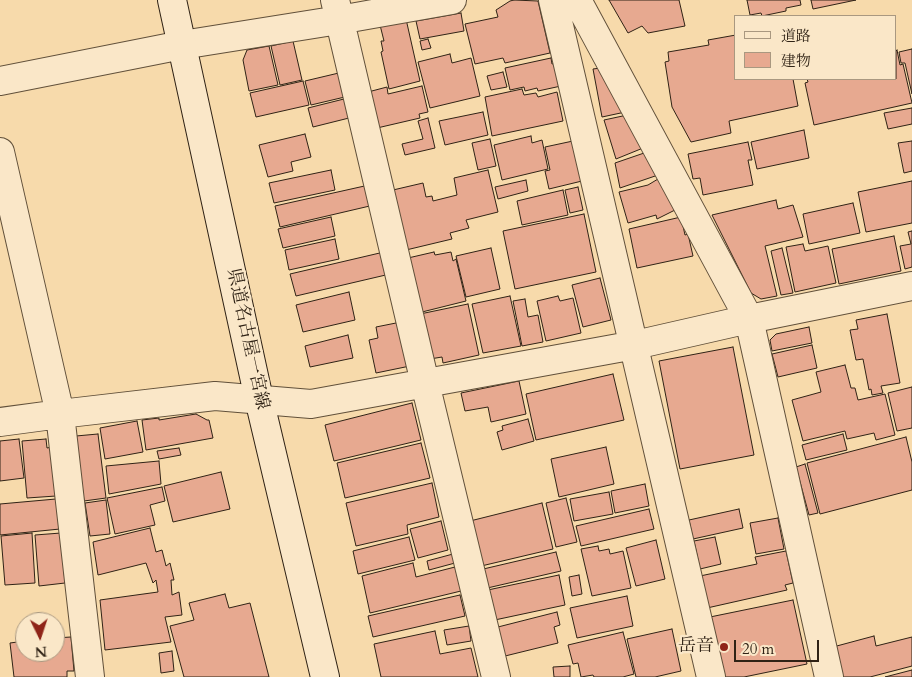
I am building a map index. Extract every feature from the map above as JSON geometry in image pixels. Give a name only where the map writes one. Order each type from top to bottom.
[{"type":"street","name":"県道名古屋一宮線","points":[[172,0],[259,399],[325,677]]},
{"type":"street","points":[[0,81],[182,45],[337,10],[452,0]]},
{"type":"street","points":[[553,0],[711,677]]},
{"type":"street","points":[[577,0],[749,319],[829,677]]},
{"type":"street","points":[[337,10],[424,383],[496,677]]},
{"type":"street","points":[[0,152],[60,414],[90,677]]},
{"type":"street","points":[[0,422],[216,396],[311,404],[634,345],[749,319],[912,286]]},
{"type":"building","points":[[514,0],[538,1],[550,53],[505,63],[503,58],[475,64],[465,24],[498,17],[496,10]]},
{"type":"building","points":[[609,0],[679,0],[685,26],[648,33],[642,26],[628,33]]},
{"type":"building","points":[[747,0],[800,0],[801,5],[786,8],[786,11],[767,15],[762,15],[761,13],[750,15]]},
{"type":"building","points":[[811,0],[856,0],[813,9]]},
{"type":"building","points":[[461,13],[464,31],[420,39],[416,21]]},
{"type":"building","points":[[406,19],[420,81],[389,89],[381,52],[383,51],[381,41],[384,41],[380,25]]},
{"type":"building","points":[[734,35],[734,80],[793,80],[798,106],[729,121],[731,133],[691,142],[672,107],[665,62],[669,61],[668,52],[709,45],[708,40]]},
{"type":"building","points":[[428,39],[431,48],[422,50],[420,41]]},
{"type":"building","points":[[293,41],[302,80],[280,85],[271,46]]},
{"type":"building","points":[[269,46],[278,85],[249,91],[243,60],[247,50]]},
{"type":"building","points":[[912,49],[912,94],[905,63],[901,63],[899,52]]},
{"type":"building","points":[[897,50],[900,65],[903,64],[912,103],[814,125],[805,83],[808,82],[807,80],[897,80]]},
{"type":"building","points":[[450,54],[452,63],[471,58],[480,96],[430,108],[418,62]]},
{"type":"building","points":[[551,58],[552,64],[556,63],[561,86],[538,91],[537,88],[525,91],[524,87],[510,90],[505,68]]},
{"type":"building","points":[[608,67],[630,111],[602,117],[593,69]]},
{"type":"building","points":[[343,72],[349,96],[311,105],[305,81]]},
{"type":"building","points":[[503,72],[507,87],[491,90],[487,76]]},
{"type":"building","points":[[303,81],[309,105],[256,117],[250,93]]},
{"type":"building","points":[[422,86],[428,112],[419,114],[420,118],[377,128],[368,92],[387,87],[388,94]]},
{"type":"building","points":[[522,89],[524,95],[536,93],[538,97],[557,92],[563,121],[492,136],[485,97]]},
{"type":"building","points":[[348,98],[353,117],[313,127],[308,108]]},
{"type":"building","points":[[912,108],[912,124],[888,129],[884,113]]},
{"type":"building","points":[[483,112],[488,135],[445,145],[439,121]]},
{"type":"building","points":[[632,114],[648,146],[616,159],[604,120]]},
{"type":"building","points":[[428,118],[435,148],[405,155],[402,144],[423,139],[418,121]]},
{"type":"building","points":[[804,130],[809,158],[757,169],[751,142]]},
{"type":"building","points":[[305,134],[311,157],[291,162],[293,171],[268,177],[259,145]]},
{"type":"building","points":[[531,136],[532,143],[542,140],[548,169],[502,180],[494,145]]},
{"type":"building","points":[[490,139],[496,166],[478,170],[472,143]]},
{"type":"building","points":[[573,141],[582,181],[549,189],[545,171],[550,170],[545,147]]},
{"type":"building","points":[[912,141],[912,171],[904,173],[898,143]]},
{"type":"building","points":[[748,142],[752,160],[748,160],[753,185],[703,195],[700,178],[693,179],[688,154]]},
{"type":"building","points":[[650,151],[661,174],[620,188],[615,163]]},
{"type":"building","points":[[331,170],[335,190],[274,203],[269,183]]},
{"type":"building","points":[[488,170],[498,212],[466,220],[469,228],[450,233],[452,239],[406,250],[393,190],[423,183],[426,197],[432,196],[433,201],[457,195],[454,178]]},
{"type":"building","points":[[663,176],[679,208],[657,219],[656,215],[628,223],[619,192],[648,185]]},
{"type":"building","points":[[526,180],[528,191],[498,199],[495,187]]},
{"type":"building","points":[[912,181],[912,223],[866,232],[858,192]]},
{"type":"building","points":[[369,185],[374,205],[280,227],[275,206]]},
{"type":"building","points":[[578,187],[583,210],[570,213],[565,190]]},
{"type":"building","points":[[563,190],[568,215],[522,225],[517,201]]},
{"type":"building","points":[[776,200],[778,209],[793,205],[803,237],[765,246],[777,296],[761,299],[751,293],[712,215]]},
{"type":"building","points":[[853,203],[860,233],[809,244],[803,214]]},
{"type":"building","points":[[584,214],[596,272],[515,289],[503,231]]},
{"type":"building","points":[[331,217],[335,236],[283,248],[278,229]]},
{"type":"building","points":[[681,217],[685,235],[688,234],[693,256],[637,268],[629,229]]},
{"type":"building","points":[[912,231],[912,267],[905,269],[900,246],[911,244],[908,232]]},
{"type":"building","points":[[894,236],[901,271],[839,284],[832,249]]},
{"type":"building","points":[[335,239],[339,259],[289,270],[285,250]]},
{"type":"building","points":[[803,244],[805,251],[828,246],[836,283],[795,292],[786,247]]},
{"type":"building","points":[[491,248],[500,289],[466,297],[456,256]]},
{"type":"building","points":[[782,248],[793,293],[781,295],[771,251]]},
{"type":"building","points":[[384,252],[390,274],[296,296],[290,274]]},
{"type":"building","points":[[434,252],[435,255],[451,252],[453,261],[456,259],[466,301],[422,312],[408,258]]},
{"type":"building","points":[[600,278],[611,320],[583,327],[572,285]]},
{"type":"building","points":[[349,292],[355,320],[303,332],[296,305]]},
{"type":"building","points":[[510,296],[521,346],[483,353],[472,304]]},
{"type":"building","points":[[558,296],[560,301],[573,298],[581,333],[546,341],[537,301]]},
{"type":"building","points":[[525,299],[528,317],[538,315],[543,342],[522,346],[513,301]]},
{"type":"building","points":[[468,304],[479,355],[443,363],[442,357],[430,359],[420,314]]},
{"type":"building","points":[[887,314],[900,383],[881,386],[883,393],[872,395],[871,389],[869,390],[863,359],[856,360],[850,330],[858,329],[856,320]]},
{"type":"building","points":[[401,322],[410,366],[376,373],[369,340],[378,338],[376,327]]},
{"type":"building","points":[[809,327],[812,343],[772,351],[770,340],[776,334]]},
{"type":"building","points":[[348,335],[353,358],[310,367],[305,346]]},
{"type":"building","points":[[812,345],[817,368],[778,377],[772,354]]},
{"type":"building","points":[[733,347],[754,455],[680,469],[659,361]]},
{"type":"building","points":[[845,365],[851,388],[855,388],[858,400],[885,394],[895,435],[876,440],[874,433],[847,439],[845,431],[803,441],[792,400],[821,392],[816,372]]},
{"type":"building","points":[[613,374],[624,420],[536,440],[526,394]]},
{"type":"building","points":[[519,381],[526,414],[491,422],[488,407],[465,411],[461,393]]},
{"type":"building","points":[[912,387],[912,428],[897,431],[888,393]]},
{"type":"building","points":[[412,403],[421,440],[334,461],[325,425]]},
{"type":"building","points":[[196,414],[209,420],[213,438],[146,450],[142,420],[159,418],[159,420]]},
{"type":"building","points":[[528,419],[534,441],[502,450],[497,432],[503,430],[502,426]]},
{"type":"building","points":[[137,421],[143,452],[105,459],[100,428]]},
{"type":"building","points":[[98,434],[106,498],[84,501],[76,436]]},
{"type":"building","points":[[843,434],[847,450],[806,460],[802,445]]},
{"type":"building","points":[[906,437],[912,462],[912,490],[820,514],[807,463]]},
{"type":"building","points":[[19,439],[24,478],[0,481],[0,441]]},
{"type":"building","points":[[46,439],[47,448],[52,447],[56,496],[27,498],[22,441]]},
{"type":"building","points":[[421,443],[430,478],[345,498],[337,463]]},
{"type":"building","points":[[606,447],[614,484],[559,497],[551,459]]},
{"type":"building","points":[[179,448],[181,455],[159,459],[157,451]]},
{"type":"building","points":[[159,461],[161,484],[109,494],[106,466]]},
{"type":"building","points":[[805,464],[818,513],[809,515],[796,467]]},
{"type":"building","points":[[221,472],[230,509],[173,522],[164,486]]},
{"type":"building","points":[[432,483],[439,517],[407,525],[408,534],[356,546],[346,503]]},
{"type":"building","points":[[645,484],[649,506],[615,513],[611,491]]},
{"type":"building","points":[[162,487],[165,501],[150,505],[155,525],[115,534],[107,498]]},
{"type":"building","points":[[609,492],[613,514],[574,521],[570,499]]},
{"type":"building","points":[[566,498],[577,542],[556,547],[546,503]]},
{"type":"building","points":[[56,499],[60,529],[0,535],[0,504]]},
{"type":"building","points":[[106,500],[110,534],[90,536],[85,503]]},
{"type":"building","points":[[542,503],[553,549],[477,567],[466,522]]},
{"type":"building","points":[[649,509],[654,529],[581,546],[576,526]]},
{"type":"building","points":[[739,509],[743,528],[693,539],[689,520]]},
{"type":"building","points":[[778,518],[784,549],[756,554],[750,523]]},
{"type":"building","points":[[441,521],[448,550],[418,558],[410,529]]},
{"type":"building","points":[[150,528],[156,552],[162,550],[166,566],[170,563],[174,580],[171,580],[172,595],[179,592],[182,615],[165,617],[171,642],[105,650],[100,600],[158,592],[156,580],[153,583],[146,563],[98,575],[93,542]]},
{"type":"building","points":[[32,533],[35,583],[5,585],[1,536]]},
{"type":"building","points":[[61,533],[65,583],[39,586],[35,535]]},
{"type":"building","points":[[409,537],[415,560],[358,574],[353,551]]},
{"type":"building","points":[[715,537],[721,564],[700,569],[694,541]]},
{"type":"building","points":[[656,540],[665,579],[636,586],[626,548]]},
{"type":"building","points":[[598,546],[599,551],[609,549],[610,554],[623,551],[631,588],[592,596],[581,549]]},
{"type":"building","points":[[786,551],[793,583],[785,585],[787,590],[707,608],[700,576],[757,564],[755,557]]},
{"type":"building","points":[[556,552],[561,571],[483,589],[479,570]]},
{"type":"building","points":[[453,554],[455,563],[429,570],[427,561]]},
{"type":"building","points":[[413,563],[416,577],[455,567],[461,591],[370,613],[362,576]]},
{"type":"building","points":[[559,575],[565,605],[490,621],[483,591]]},
{"type":"building","points":[[579,575],[582,594],[572,596],[569,577]]},
{"type":"building","points":[[225,594],[229,608],[250,603],[269,677],[184,677],[170,626],[194,620],[189,603]]},
{"type":"building","points":[[460,595],[465,616],[373,637],[368,616]]},
{"type":"building","points":[[627,596],[633,626],[577,638],[570,608]]},
{"type":"building","points":[[793,600],[807,664],[744,677],[723,677],[710,617]]},
{"type":"building","points":[[557,612],[560,625],[554,627],[558,643],[501,657],[494,628]]},
{"type":"building","points":[[469,626],[471,641],[447,645],[444,630]]},
{"type":"building","points":[[672,629],[681,671],[655,677],[636,677],[627,639]]},
{"type":"building","points":[[435,631],[440,654],[471,648],[478,677],[381,677],[374,644]]},
{"type":"building","points":[[623,632],[634,674],[623,677],[594,677],[593,675],[581,677],[578,663],[573,664],[568,645]]},
{"type":"building","points":[[874,636],[876,646],[912,637],[912,666],[870,677],[841,677],[833,647]]},
{"type":"building","points":[[65,637],[71,637],[74,671],[67,671],[67,677],[14,677],[10,643],[15,642],[15,662],[65,662]]},
{"type":"building","points":[[172,651],[174,671],[161,673],[159,653]]},
{"type":"building","points":[[570,666],[570,677],[554,677],[553,667]]},
{"type":"building","points":[[912,670],[912,677],[885,677]]},
{"type":"place","name":"岳音","points":[[724,647]]}]
